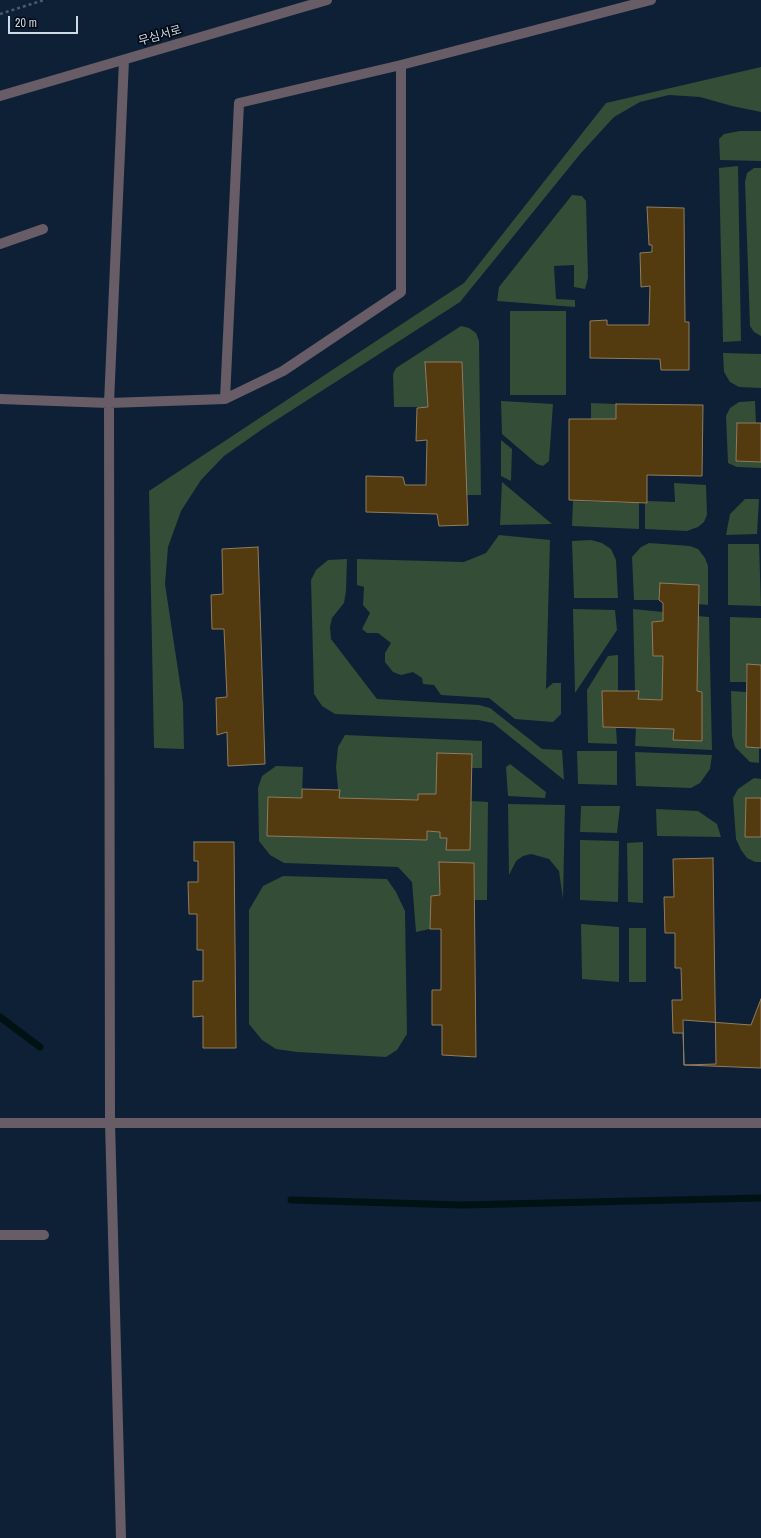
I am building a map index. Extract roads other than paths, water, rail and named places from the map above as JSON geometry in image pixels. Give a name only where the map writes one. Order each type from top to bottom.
[{"type":"street","name":"무심서로","points":[[0,96],[327,0]]},
{"type":"street","points":[[225,399],[239,103],[401,65],[651,0]]},
{"type":"street","points":[[121,1538],[110,1122],[109,403],[124,60]]},
{"type":"street","points":[[0,399],[109,403],[225,399],[284,371],[401,292],[401,65]]},
{"type":"street","points":[[0,244],[43,229]]},
{"type":"street","points":[[0,1123],[761,1123]]},
{"type":"street","points":[[0,1234],[44,1235]]},
{"type":"waterway","points":[[0,1017],[40,1047]]},
{"type":"waterway","points":[[291,1200],[462,1205],[761,1198]]}]
